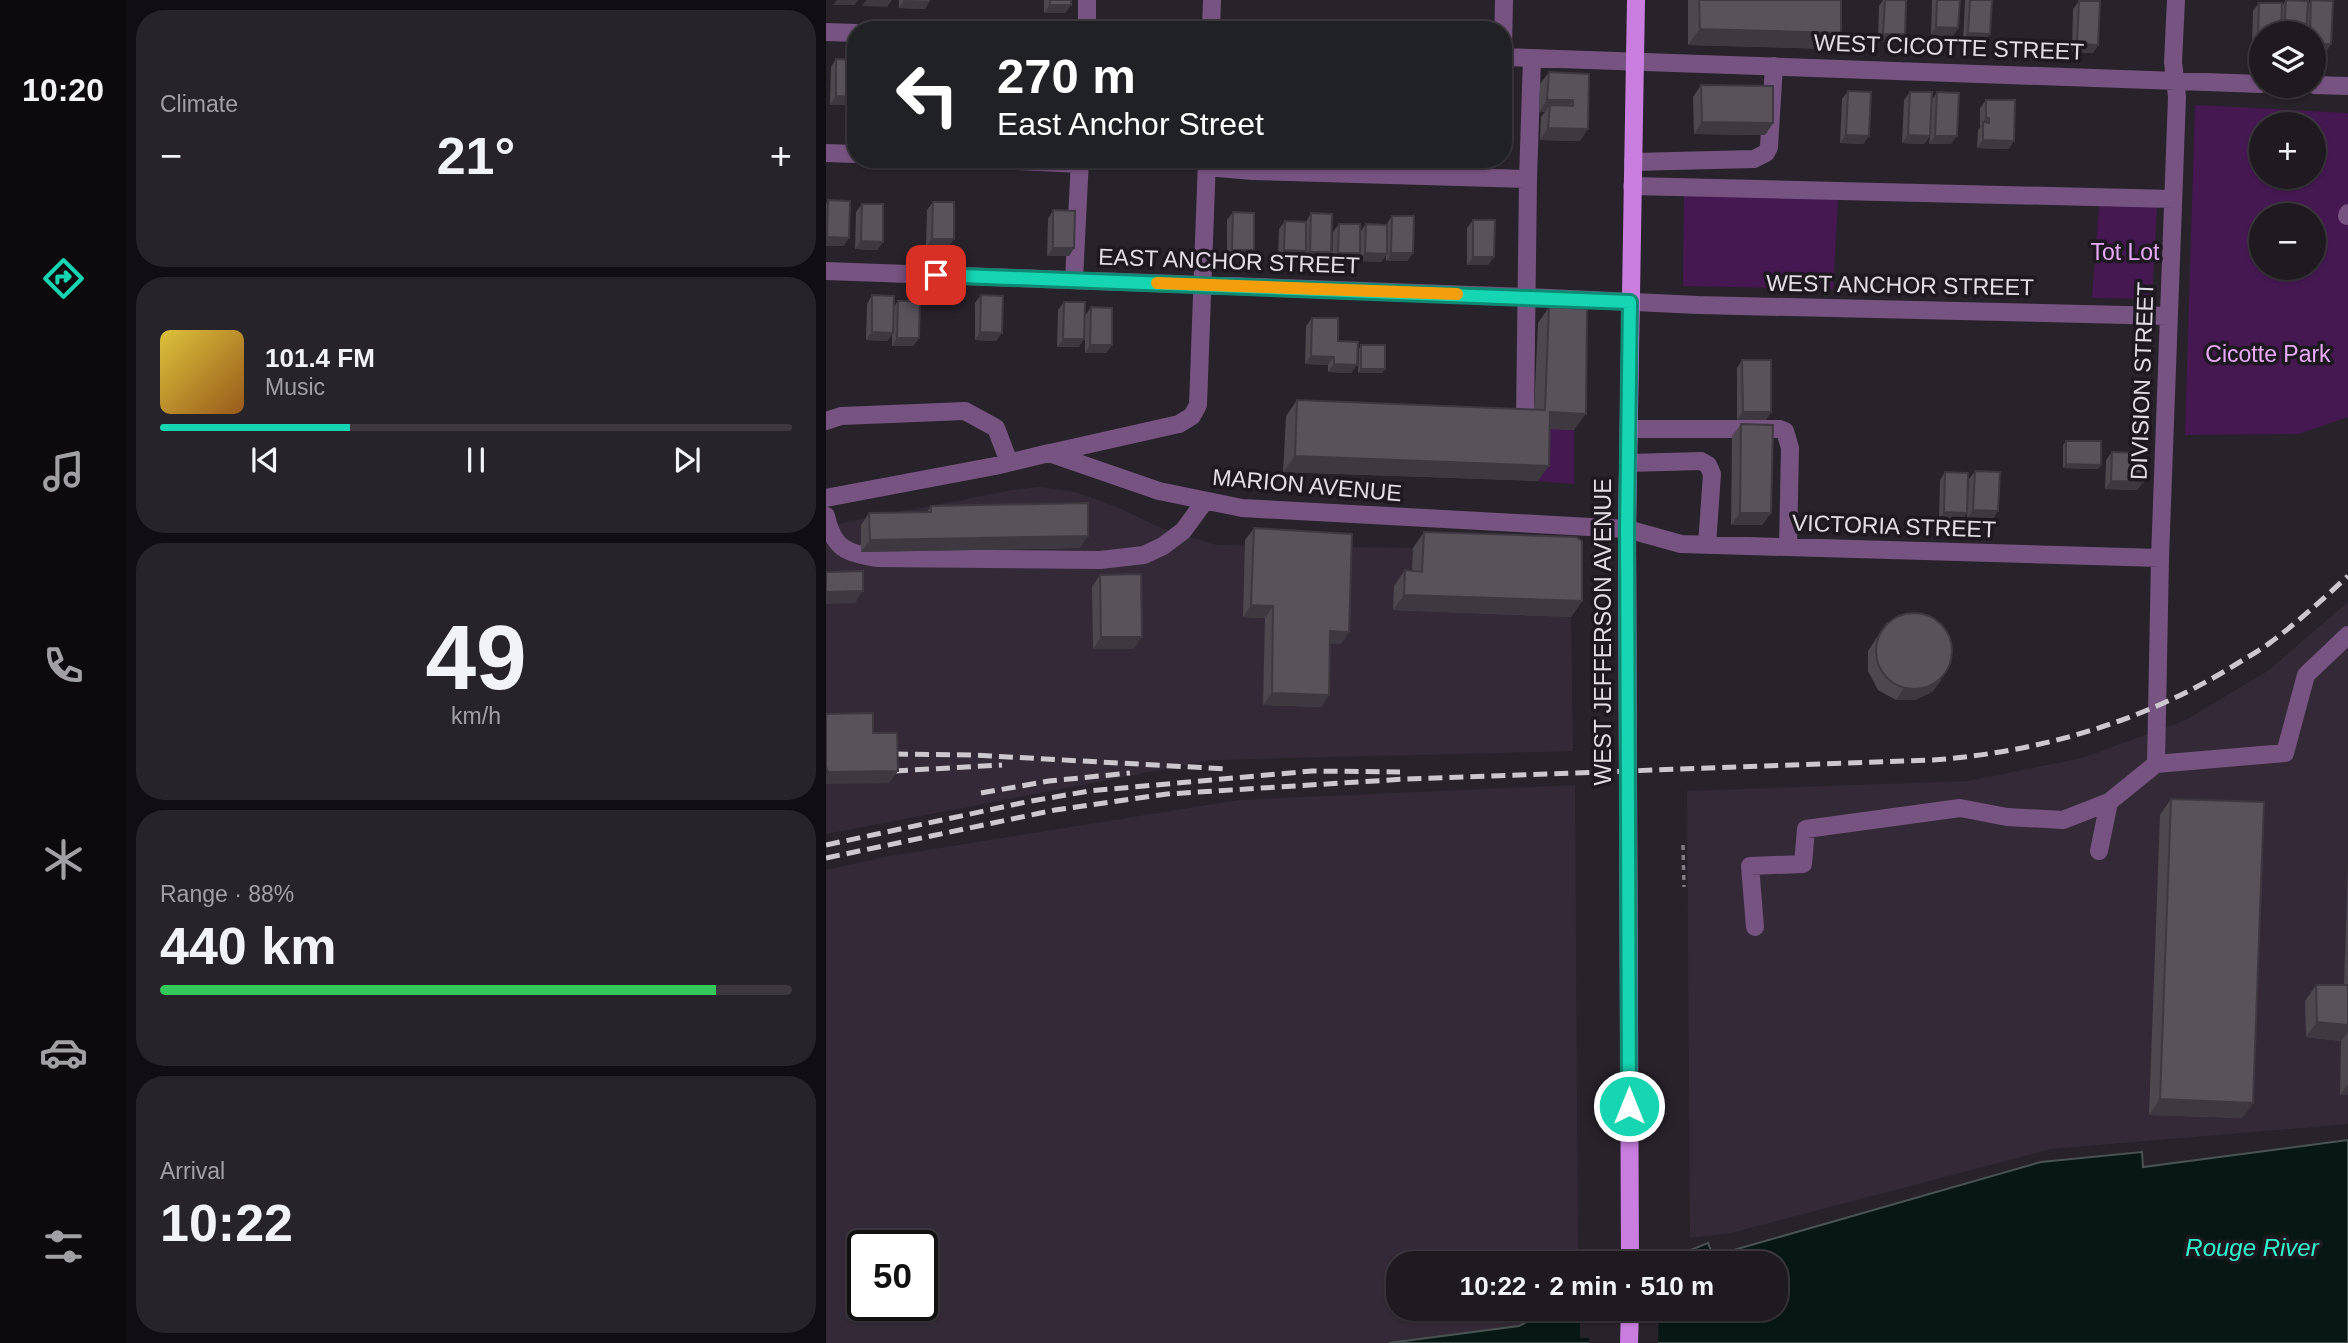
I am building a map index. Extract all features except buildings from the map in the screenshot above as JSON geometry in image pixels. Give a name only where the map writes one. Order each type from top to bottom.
[{"type":"main road","name":"WEST JEFFERSON AVENUE","points":[[1630,1251],[1627,530],[1636,0]]},
{"type":"main road","points":[[1629,1343],[1630,1321]]},
{"type":"street","points":[[1087,0],[1087,21]]},
{"type":"street","points":[[1211,21],[1212,0]]},
{"type":"street","points":[[1504,0],[1504,21]]},
{"type":"street","name":"DIVISION STREET","points":[[2156,764],[2160,558],[2177,97],[2173,62],[2176,0]]},
{"type":"street","points":[[826,32],[847,33]]},
{"type":"street","name":"WEST CICOTTE STREET","points":[[1512,57],[2249,83]]},
{"type":"street","points":[[1525,419],[1532,58]]},
{"type":"street","points":[[1633,162],[1754,159],[1761,156],[1769,148],[1773,66]]},
{"type":"street","points":[[2326,85],[2348,86]]},
{"type":"street","points":[[826,153],[847,154]]},
{"type":"street","points":[[1074,280],[1080,168]]},
{"type":"street","points":[[826,498],[1009,462],[1180,424],[1192,416],[1198,405],[1206,168]]},
{"type":"street","points":[[1235,168],[1252,171],[1528,179]]},
{"type":"street","points":[[1632,186],[2173,198]]},
{"type":"street","name":"EAST ANCHOR STREET","points":[[826,271],[1630,302]]},
{"type":"street","name":"WEST ANCHOR STREET","points":[[1630,302],[2168,316]]},
{"type":"street","points":[[826,421],[841,416],[965,411],[996,428],[1009,462]]},
{"type":"street","points":[[1629,429],[1785,431],[1790,448],[1788,547]]},
{"type":"street","name":"MARION AVENUE","points":[[1049,453],[1135,484],[1242,508],[1627,530]]},
{"type":"street","points":[[1628,463],[1701,461],[1708,465],[1712,474],[1707,545]]},
{"type":"street","points":[[826,516],[834,541],[843,550],[877,558],[1100,560],[1144,555],[1163,546],[1183,531],[1205,501]]},
{"type":"street","name":"VICTORIA STREET","points":[[1627,530],[1681,544],[2160,558]]},
{"type":"street","points":[[1755,927],[1750,866],[1803,864],[1806,829],[1960,808],[2007,817],[2063,820],[2109,802],[2156,764],[2285,753],[2306,675],[2348,635]]},
{"type":"street","points":[[2099,851],[2109,802]]},
{"type":"path","points":[[1683,845],[1684,887]]},
{"type":"shaded area","points":[[1039,487],[1075,492],[1117,507],[1161,528],[1217,545],[1570,550],[1573,751],[1212,760],[826,834],[826,526]]},
{"type":"shaded area","points":[[2348,602],[2348,1124],[2051,1149],[1731,1233],[1690,1238],[1687,791],[1968,781],[2082,758],[2186,720],[2269,670]]},
{"type":"shaded area","points":[[1575,785],[1578,1251],[1386,1251],[1386,1321],[1528,1321],[1519,1326],[1389,1343],[826,1343],[826,870],[890,856],[1239,800]]},
{"type":"green space","name":"Cicotte Park","points":[[2195,105],[2348,113],[2348,417],[2299,434],[2185,435]]},
{"type":"green space","points":[[1684,194],[1838,199],[1833,289],[1683,286]]},
{"type":"green space","name":"Tot Lot","points":[[2099,206],[2157,206],[2152,299],[2092,298]]},
{"type":"green space","points":[[1539,428],[1574,430],[1574,484],[1538,481]]},
{"type":"water","name":"Rouge River","points":[[2348,1140],[2348,1343],[1389,1343],[1519,1326],[1528,1321],[1788,1321],[1788,1251],[1730,1251],[2041,1162],[2142,1152],[2143,1167]]},
{"type":"water","name":"Rouge River","points":[[1708,1243],[1711,1251],[1688,1251]]},
{"type":"pier","points":[[1580,1321],[1659,1321],[1658,1343],[1589,1343],[1589,1338],[1580,1338]]},
{"type":"railway","points":[[826,858],[1055,810],[1167,794],[1406,779],[1933,760],[2011,750],[2087,732],[2124,719],[2196,687],[2266,646],[2348,576]]},
{"type":"railway","points":[[894,754],[973,755],[1228,769]]},
{"type":"railway","points":[[894,771],[1002,765]]},
{"type":"railway","points":[[826,845],[1089,791],[1312,771],[1400,772]]},
{"type":"railway","points":[[981,793],[1049,781],[1130,773]]},
{"type":"slow traffic","points":[[1157,283],[1457,294]]},
{"type":"route","points":[[936,275],[1630,302],[1627,530],[1629,1106]]}]
